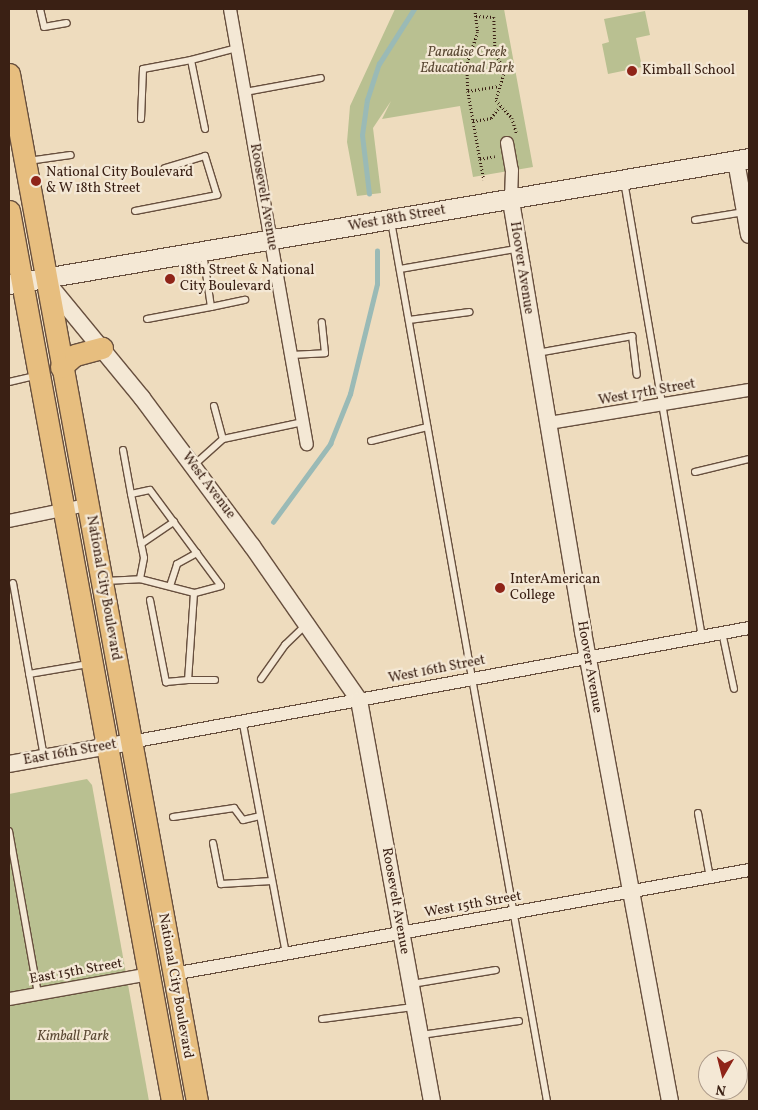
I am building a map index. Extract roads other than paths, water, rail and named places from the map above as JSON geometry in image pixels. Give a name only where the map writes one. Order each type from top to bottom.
[{"type":"main road","name":"National City Boulevard","points":[[9,74],[196,1101]]},
{"type":"main road","name":"West 18th Street","points":[[15,284],[742,159]]},
{"type":"main road","name":"National City Boulevard","points":[[9,211],[15,284],[39,376],[172,1101]]},
{"type":"main road","points":[[61,366],[75,355],[102,348]]},
{"type":"street","name":"Roosevelt Avenue","points":[[230,9],[307,444]]},
{"type":"street","name":"Hoover Avenue","points":[[511,145],[511,200],[516,249],[549,423],[587,658],[670,1101]]},
{"type":"street","points":[[742,159],[749,235]]},
{"type":"street","name":"West Avenue","points":[[45,279],[102,348],[193,466],[359,700]]},
{"type":"street","name":"West 17th Street","points":[[549,423],[664,406],[749,390]]},
{"type":"street","points":[[9,521],[88,505]]},
{"type":"street","name":"West 16th Street","points":[[131,742],[243,724],[471,678],[749,628]]},
{"type":"street","name":"Roosevelt Avenue","points":[[359,700],[432,1101]]},
{"type":"street","name":"East 16th Street","points":[[9,764],[131,742]]},
{"type":"street","name":"West 15th Street","points":[[173,974],[749,870]]},
{"type":"street","name":"East 15th Street","points":[[9,999],[149,974]]},
{"type":"lane","points":[[40,9],[44,27],[68,23]]},
{"type":"lane","points":[[141,119],[143,69],[191,60],[237,48]]},
{"type":"lane","points":[[191,60],[205,129]]},
{"type":"lane","points":[[245,92],[321,78]]},
{"type":"lane","points":[[24,162],[72,155]]},
{"type":"lane","points":[[135,211],[217,195],[205,156],[165,168]]},
{"type":"lane","points":[[624,180],[702,636]]},
{"type":"lane","points":[[695,220],[746,207]]},
{"type":"lane","points":[[391,220],[547,1101]]},
{"type":"lane","points":[[400,269],[516,249]]},
{"type":"lane","points":[[203,253],[211,307]]},
{"type":"lane","points":[[147,319],[245,300]]},
{"type":"lane","points":[[409,320],[469,312]]},
{"type":"lane","points":[[292,356],[325,354],[322,322]]},
{"type":"lane","points":[[536,354],[632,336],[637,375]]},
{"type":"lane","points":[[9,382],[39,376]]},
{"type":"lane","points":[[214,406],[223,439]]},
{"type":"lane","points":[[193,466],[223,439],[303,422]]},
{"type":"lane","points":[[371,441],[427,427]]},
{"type":"lane","points":[[123,450],[144,558],[140,580]]},
{"type":"lane","points":[[695,472],[749,460]]},
{"type":"lane","points":[[102,581],[140,580],[194,593],[221,586],[150,490],[131,494]]},
{"type":"lane","points":[[141,544],[174,522]]},
{"type":"lane","points":[[170,586],[177,564],[197,553]]},
{"type":"lane","points":[[13,583],[44,758]]},
{"type":"lane","points":[[188,680],[194,593]]},
{"type":"lane","points":[[150,600],[166,682],[214,680]]},
{"type":"lane","points":[[261,679],[285,644],[306,624]]},
{"type":"lane","points":[[722,632],[734,689]]},
{"type":"lane","points":[[29,674],[92,663]]},
{"type":"lane","points":[[243,724],[286,954]]},
{"type":"lane","points":[[173,818],[234,808],[242,820],[260,816]]},
{"type":"lane","points":[[698,813],[710,878]]},
{"type":"lane","points":[[9,831],[38,994]]},
{"type":"lane","points":[[213,843],[221,884],[272,881]]},
{"type":"lane","points":[[411,985],[496,970]]},
{"type":"lane","points":[[322,1019],[415,1007]]},
{"type":"lane","points":[[420,1035],[519,1021]]},
{"type":"waterway","points":[[369,194],[362,135],[367,100],[379,64],[414,9]]},
{"type":"waterway","points":[[273,522],[330,444],[350,394],[377,284],[377,251]]},
{"type":"place","name":"Kimball School","points":[[632,71]]},
{"type":"place","name":"National City Boulevard & W 18th Street","points":[[36,181]]},
{"type":"place","name":"18th Street & National City Boulevard","points":[[170,279]]},
{"type":"place","name":"InterAmerican College","points":[[500,588]]},
{"type":"park label","name":"Paradise Creek Educational Park","points":[[467,62]]},
{"type":"park label","name":"Kimball Park","points":[[73,1037]]}]
